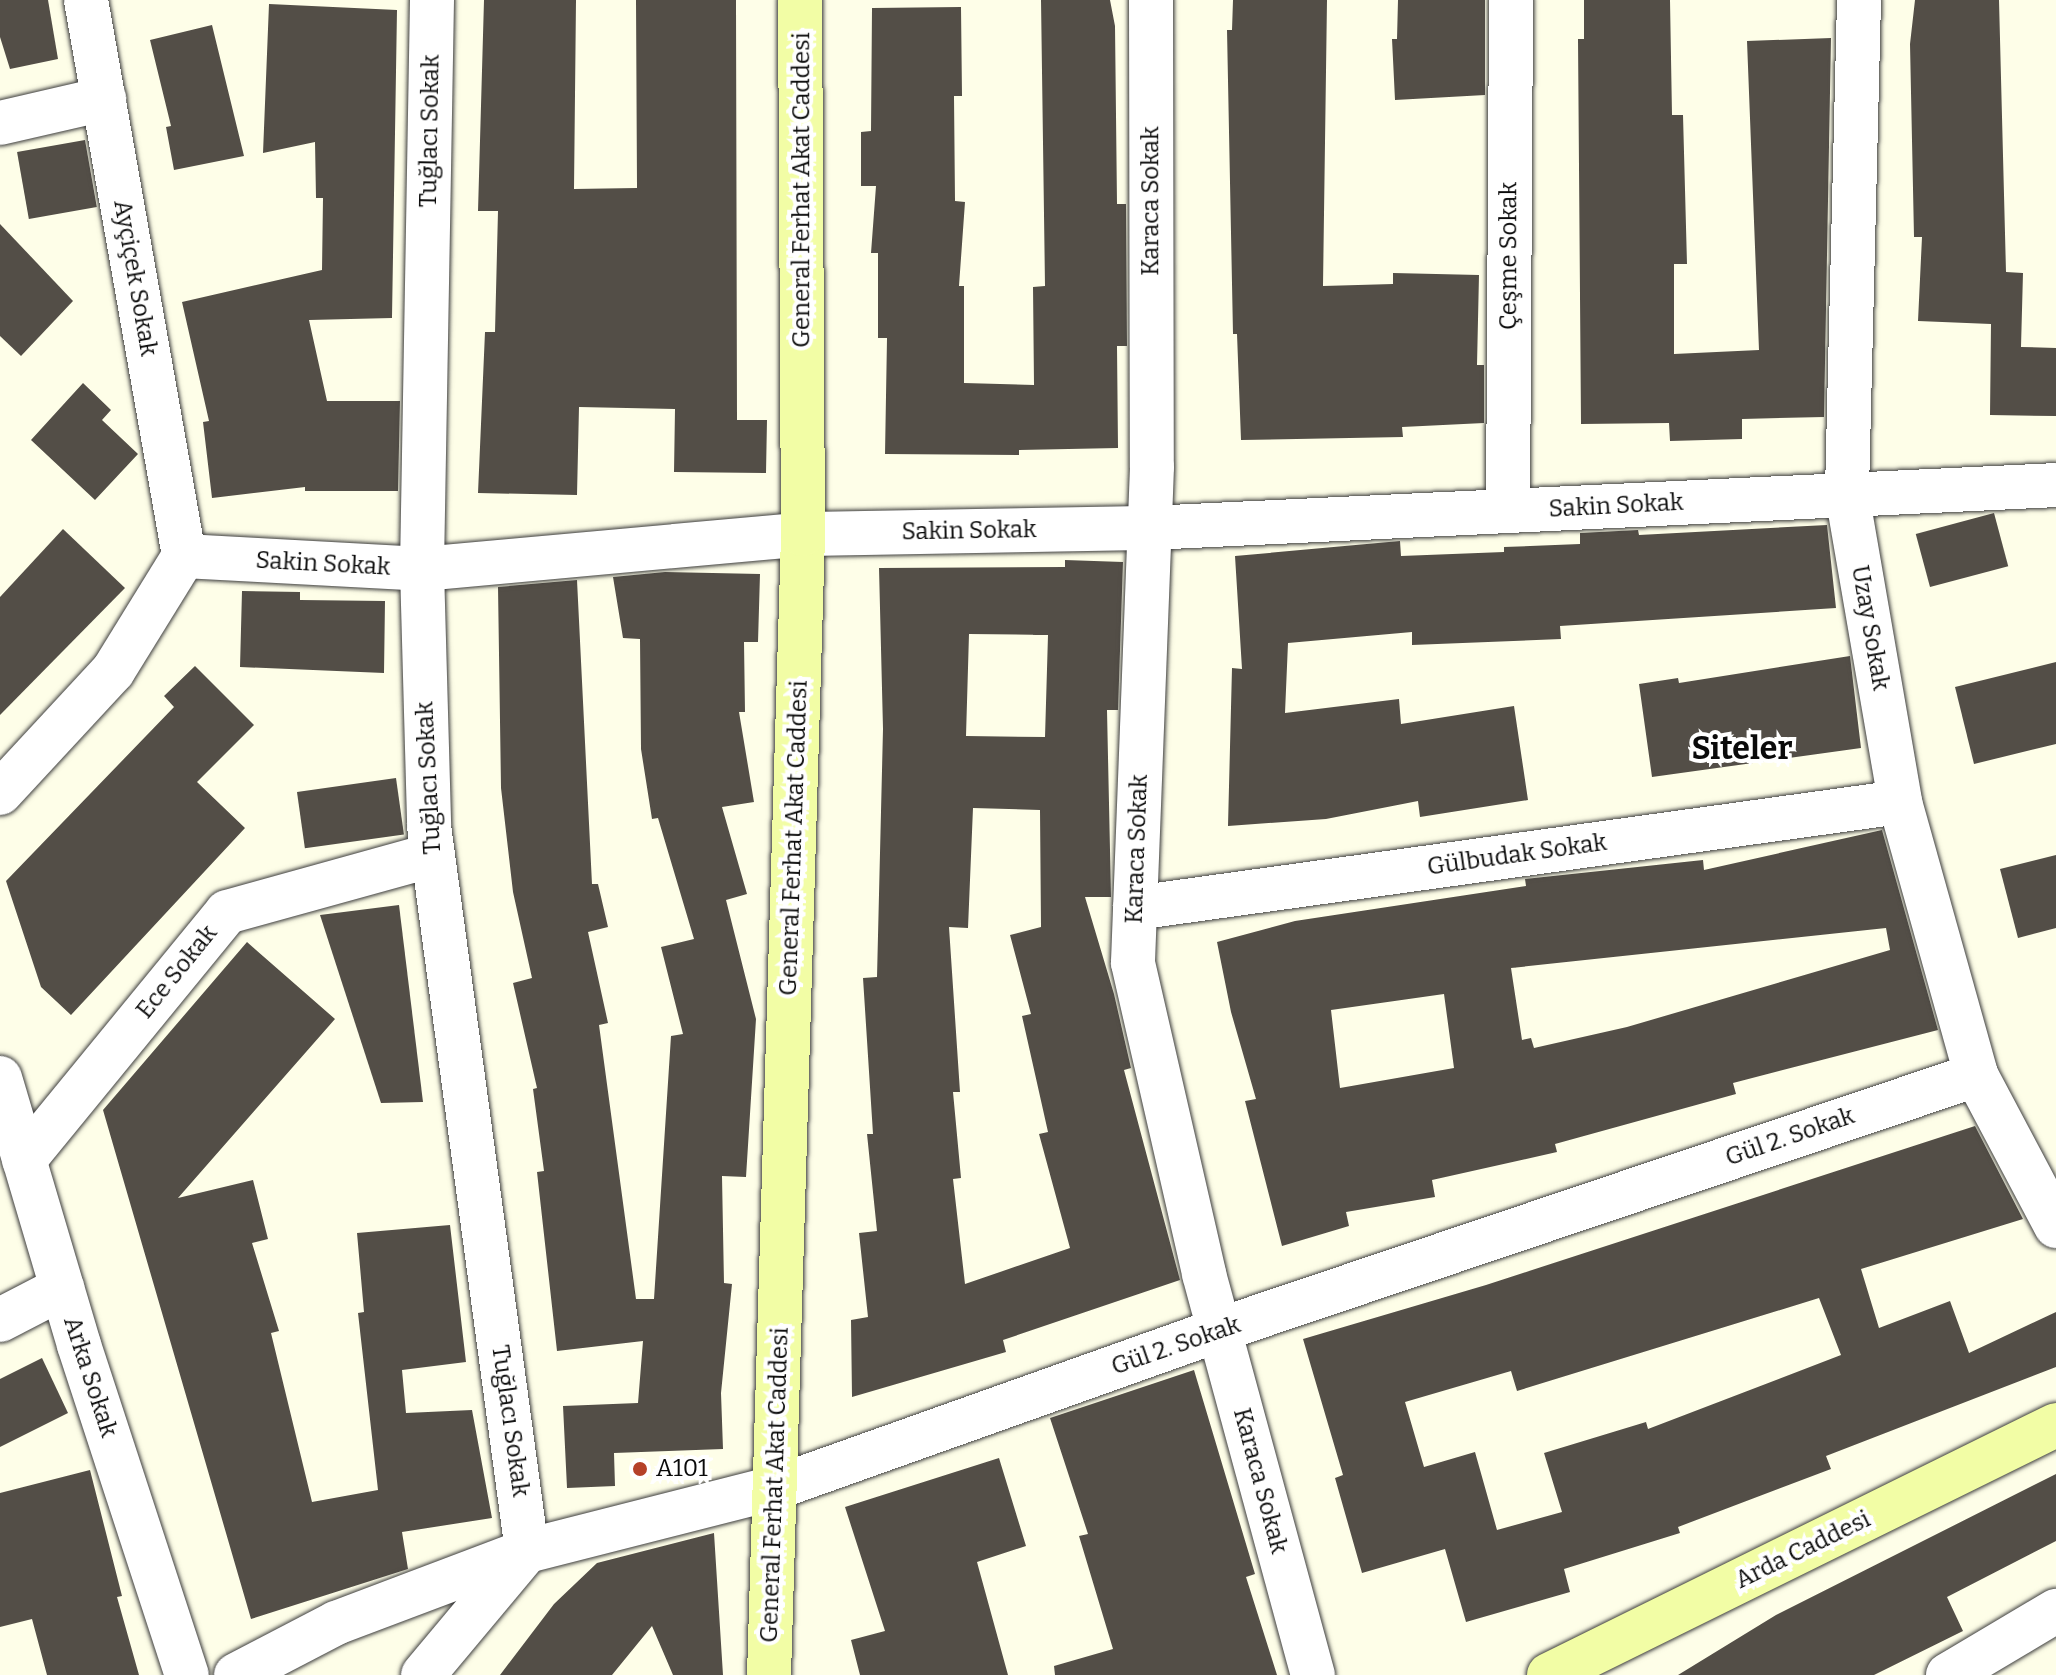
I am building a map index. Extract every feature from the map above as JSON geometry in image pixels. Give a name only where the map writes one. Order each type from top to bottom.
[{"type":"street","name":"Ayçiçek Sokak","points":[[86,0],[184,556]]},
{"type":"street","name":"Tuğlacı Sokak","points":[[432,0],[422,569],[432,855],[527,1551]]},
{"type":"street","name":"General Ferhat Akat Caddesi","points":[[769,1675],[803,534],[800,0]]},
{"type":"street","name":"Karaca Sokak","points":[[1151,0],[1149,528],[1133,963],[1219,1330],[1313,1675]]},
{"type":"street","name":"Çeşme Sokak","points":[[1508,511],[1511,0]]},
{"type":"street","name":"Uzay Sokak","points":[[1859,0],[1847,494],[1900,802],[1976,1075],[2056,1226]]},
{"type":"street","points":[[0,123],[104,99]]},
{"type":"street","name":"Sakin Sokak","points":[[184,556],[422,569],[803,534],[1149,528],[2056,485]]},
{"type":"street","points":[[0,793],[113,671],[184,556]]},
{"type":"street","name":"Gülbudak Sokak","points":[[1135,908],[1900,802]]},
{"type":"street","name":"Ece Sokak","points":[[24,1160],[227,912],[432,855]]},
{"type":"street","name":"Gül 2. Sokak","points":[[236,1675],[336,1623],[527,1551],[775,1488],[1219,1330],[1976,1075]]},
{"type":"street","name":"Arka Sokak","points":[[0,1078],[62,1288],[187,1675]]},
{"type":"street","points":[[0,1320],[62,1288]]},
{"type":"street","name":"Arda Caddesi","points":[[1549,1675],[2056,1425]]},
{"type":"street","points":[[423,1675],[527,1551]]},
{"type":"street","points":[[1948,1675],[2056,1611]]},
{"type":"building","points":[[0,0],[48,0],[58,59],[10,69],[0,37]]},
{"type":"building","points":[[484,0],[576,0],[574,189],[637,188],[636,0],[736,0],[737,420],[767,420],[766,473],[674,472],[675,409],[579,407],[577,495],[478,493],[485,332],[495,332],[498,211],[478,211]]},
{"type":"building","points":[[1041,0],[1110,0],[1115,26],[1117,204],[1126,204],[1127,346],[1117,346],[1118,448],[1019,450],[1019,455],[885,454],[887,338],[878,338],[878,253],[871,253],[876,186],[861,186],[861,132],[871,131],[872,8],[961,7],[962,96],[954,96],[955,201],[965,202],[959,286],[964,286],[964,383],[1034,385],[1033,287],[1045,286]]},
{"type":"building","points":[[1233,0],[1327,0],[1323,286],[1393,284],[1393,273],[1479,275],[1477,365],[1484,365],[1484,423],[1402,427],[1403,437],[1241,440],[1237,334],[1233,334],[1227,30],[1232,30]]},
{"type":"building","points":[[1398,0],[1485,0],[1485,95],[1395,100],[1392,39],[1397,39]]},
{"type":"building","points":[[1584,0],[1670,0],[1672,115],[1683,115],[1687,264],[1674,264],[1674,354],[1759,350],[1747,41],[1831,38],[1824,417],[1742,419],[1742,439],[1670,441],[1669,423],[1581,424],[1578,39],[1584,39]]},
{"type":"building","points":[[1915,0],[1999,0],[2006,272],[2023,273],[2021,347],[2056,348],[2056,416],[1990,415],[1991,324],[1918,321],[1922,237],[1914,237],[1910,44]]},
{"type":"building","points":[[269,4],[397,10],[392,318],[309,320],[327,401],[400,401],[398,491],[305,491],[305,487],[212,498],[203,422],[209,421],[182,302],[322,270],[323,198],[316,198],[315,142],[263,153]]},
{"type":"building","points":[[212,25],[244,156],[174,170],[166,127],[171,126],[150,40]]},
{"type":"building","points":[[85,140],[97,207],[29,219],[17,152]]},
{"type":"building","points":[[0,224],[73,301],[21,356],[0,336]]},
{"type":"building","points":[[83,383],[111,410],[102,420],[138,454],[95,500],[31,440]]},
{"type":"building","points":[[1994,513],[2008,566],[1930,587],[1916,534]]},
{"type":"building","points":[[1827,525],[1836,608],[1560,626],[1561,639],[1412,645],[1412,632],[1288,643],[1285,713],[1399,699],[1401,724],[1514,706],[1528,800],[1420,817],[1418,801],[1326,819],[1228,826],[1232,668],[1242,669],[1235,556],[1400,541],[1401,556],[1504,552],[1504,547],[1580,544],[1580,533],[1638,530],[1639,535]]},
{"type":"building","points":[[63,529],[125,588],[0,715],[0,597]]},
{"type":"building","points":[[1065,560],[1123,562],[1118,710],[1107,710],[1111,897],[1085,897],[1114,994],[1131,1068],[1124,1070],[1180,1280],[1003,1340],[1006,1352],[852,1397],[851,1320],[868,1317],[859,1233],[877,1231],[867,1134],[873,1134],[863,978],[877,977],[883,729],[879,568],[1065,567]],"holes":[[[969,634],[1048,635],[1045,737],[966,736]],[[973,808],[1040,810],[1041,927],[1010,935],[1031,1014],[1022,1016],[1048,1132],[1039,1134],[1070,1248],[965,1284],[953,1179],[961,1178],[953,1092],[960,1092],[949,927],[968,928]]]},
{"type":"building","points":[[665,572],[760,574],[758,642],[744,642],[745,712],[739,712],[754,802],[722,807],[747,894],[726,900],[756,1019],[746,1177],[722,1176],[724,1283],[732,1284],[721,1393],[723,1449],[614,1453],[615,1486],[567,1488],[563,1406],[638,1403],[643,1341],[557,1351],[537,1172],[544,1171],[533,1089],[537,1088],[513,983],[532,978],[513,892],[501,788],[498,587],[577,580],[592,884],[598,884],[608,927],[588,932],[608,1023],[599,1025],[636,1299],[654,1299],[671,1036],[683,1034],[661,947],[694,939],[658,818],[652,819],[641,749],[640,639],[623,638],[613,577]]},
{"type":"building","points":[[242,591],[300,592],[300,600],[385,601],[384,673],[240,667]]},
{"type":"building","points":[[1850,656],[1861,748],[1652,777],[1639,684],[1678,678],[1679,683]]},
{"type":"building","points":[[2056,662],[2056,744],[1974,764],[1955,687]]},
{"type":"building","points":[[195,666],[254,725],[197,782],[245,828],[71,1015],[41,987],[6,881],[174,707],[164,696]]},
{"type":"building","points":[[396,778],[404,834],[305,848],[297,792]]},
{"type":"building","points":[[1882,830],[1938,1030],[1733,1083],[1736,1094],[1555,1144],[1557,1152],[1432,1180],[1435,1197],[1346,1212],[1349,1226],[1282,1246],[1245,1101],[1256,1099],[1231,1012],[1217,942],[1295,921],[1526,886],[1525,879],[1703,860],[1704,870]],"holes":[[[1886,928],[1890,950],[1627,1027],[1534,1048],[1531,1038],[1522,1040],[1511,968]],[[1444,994],[1454,1068],[1340,1088],[1331,1010]]]},
{"type":"building","points":[[2056,855],[2056,928],[2018,938],[2000,869]]},
{"type":"building","points":[[399,905],[423,1102],[381,1103],[320,915]]},
{"type":"building","points":[[247,942],[335,1019],[178,1198],[253,1180],[268,1239],[252,1243],[279,1331],[271,1333],[312,1502],[378,1490],[358,1313],[364,1312],[357,1233],[450,1225],[466,1362],[402,1370],[406,1413],[472,1410],[492,1518],[402,1532],[408,1569],[251,1619],[103,1110]]},
{"type":"building","points":[[1975,1126],[2023,1219],[1861,1269],[1879,1328],[1950,1301],[1969,1353],[2056,1312],[2056,1367],[1826,1456],[1831,1469],[1678,1527],[1680,1533],[1564,1569],[1570,1592],[1466,1622],[1445,1549],[1362,1573],[1335,1478],[1343,1475],[1303,1339],[1486,1285]],"holes":[[[1819,1298],[1841,1355],[1648,1429],[1646,1422],[1544,1453],[1562,1512],[1497,1530],[1475,1452],[1424,1467],[1405,1402],[1511,1371],[1517,1391]]]},
{"type":"building","points":[[42,1358],[68,1413],[0,1447],[0,1379]]},
{"type":"building","points":[[1194,1370],[1255,1574],[1246,1577],[1277,1675],[1055,1675],[1054,1666],[1113,1649],[1079,1536],[1088,1534],[1050,1418]]},
{"type":"building","points":[[999,1458],[1026,1546],[977,1562],[1008,1675],[860,1675],[851,1640],[885,1631],[845,1507]]},
{"type":"building","points":[[90,1470],[122,1596],[117,1597],[139,1675],[47,1675],[32,1619],[0,1627],[0,1493]]},
{"type":"building","points":[[2056,1474],[2056,1541],[1947,1597],[1963,1631],[1874,1675],[1678,1675],[1776,1615]]},
{"type":"building","points":[[714,1533],[723,1675],[673,1675],[652,1626],[612,1675],[500,1675],[554,1604],[597,1563]]},
{"type":"place","name":"A101","points":[[640,1469]]},
{"type":"district","name":"Siteler","points":[[1742,748]]}]
